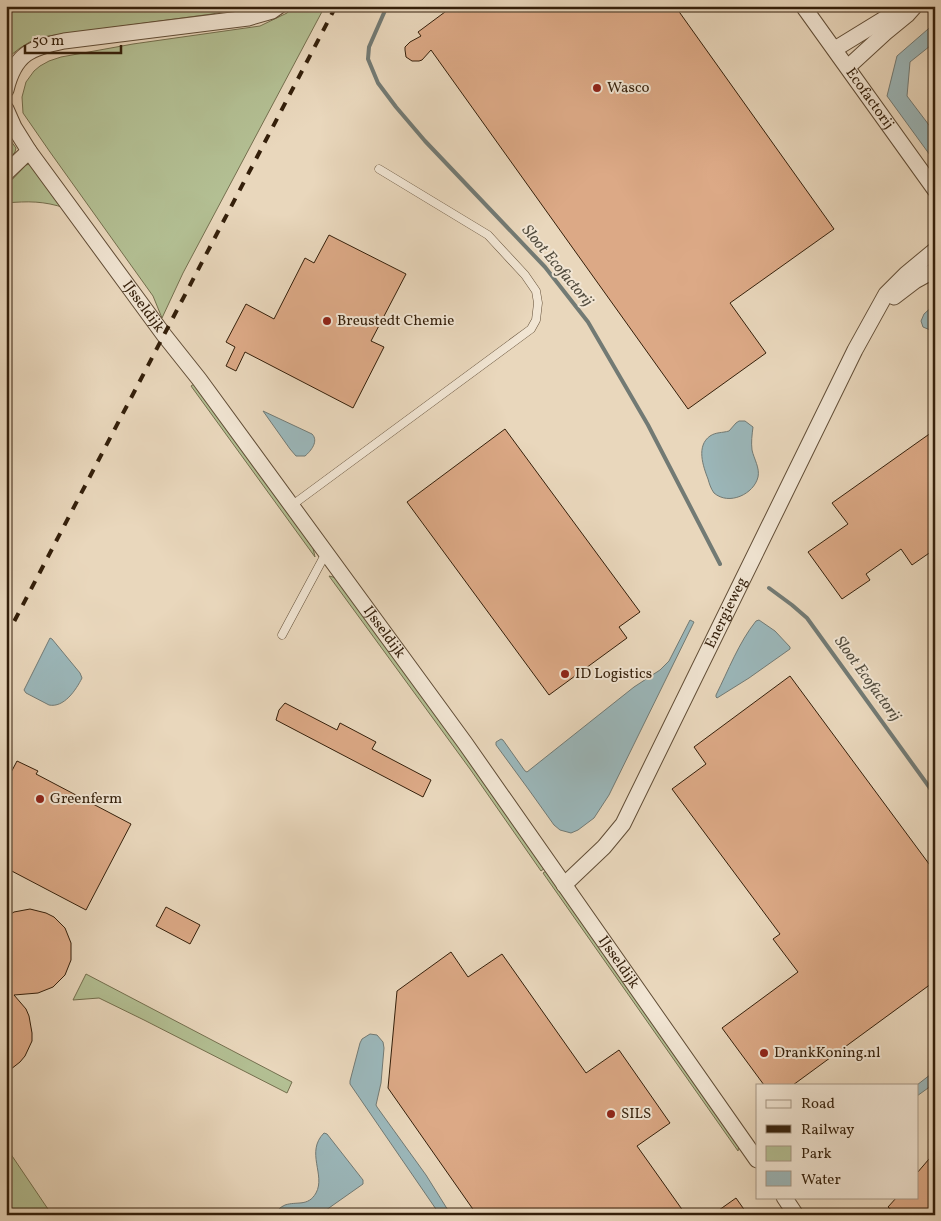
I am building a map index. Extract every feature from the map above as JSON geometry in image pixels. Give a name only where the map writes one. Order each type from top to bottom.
[{"type":"street","points":[[7,80],[24,54],[40,46],[64,40],[248,18],[272,11],[278,6]]},
{"type":"street","name":"Ecofactorij","points":[[804,6],[935,190]]},
{"type":"street","points":[[835,49],[906,6]]},
{"type":"street","points":[[848,67],[907,15],[914,6]]},
{"type":"street","name":"IJsseldijk","points":[[6,109],[14,127],[29,151],[164,335],[199,379],[469,750],[756,1159]]},
{"type":"street","points":[[6,173],[29,151]]},
{"type":"street","name":"Energieweg","points":[[564,886],[604,847],[623,824],[868,326],[886,294],[906,274],[935,250]]},
{"type":"street","name":"Energieweg","points":[[868,326],[896,294],[935,270]]},
{"type":"street","points":[[785,1198],[796,1215]]},
{"type":"lane","points":[[292,506],[531,329],[536,320],[538,303],[536,290],[525,275],[488,235],[379,169]]},
{"type":"lane","points":[[282,636],[326,553]]},
{"type":"green space","points":[[6,6],[252,6],[212,14],[48,36],[33,40],[6,59]]},
{"type":"green space","points":[[295,6],[325,6],[183,273],[162,318],[153,296],[23,113],[22,97],[26,82],[40,66],[61,57],[133,44],[260,26],[287,13]]},
{"type":"green space","points":[[6,134],[16,148],[6,163]]},
{"type":"green space","points":[[33,163],[65,208],[36,202],[6,203],[6,186],[26,165]]},
{"type":"green space","points":[[194,384],[313,548],[315,557],[191,386]]},
{"type":"green space","points":[[329,576],[337,579],[484,781],[545,868],[541,871],[470,769]]},
{"type":"green space","points":[[546,871],[739,1145],[738,1151],[543,873]]},
{"type":"green space","points":[[86,974],[292,1082],[287,1093],[99,998],[73,1000]]},
{"type":"green space","points":[[6,1147],[52,1215],[6,1215]]},
{"type":"water","points":[[935,23],[935,42],[910,62],[907,96],[935,133],[935,162],[887,96],[897,56]]},
{"type":"water","points":[[935,304],[935,332],[923,327],[921,321],[924,314]]},
{"type":"water","points":[[263,411],[312,434],[315,440],[310,451],[305,456],[296,456]]},
{"type":"water","points":[[739,421],[745,421],[753,427],[752,450],[758,467],[758,477],[756,483],[746,493],[733,498],[720,497],[712,490],[704,468],[703,445],[710,436],[729,431]]},
{"type":"water","points":[[690,620],[694,622],[609,795],[594,818],[578,830],[571,833],[560,830],[554,825],[496,745],[496,742],[501,739],[503,740],[527,772],[634,687],[660,670],[669,661]]},
{"type":"water","points":[[759,620],[775,631],[790,649],[717,698],[716,695],[739,647],[750,629]]},
{"type":"water","points":[[50,638],[80,673],[82,678],[69,697],[60,704],[54,705],[49,705],[26,693],[24,690]]},
{"type":"water","points":[[370,1034],[377,1035],[383,1042],[384,1048],[381,1083],[376,1105],[426,1175],[451,1215],[440,1215],[350,1084],[360,1043],[362,1039]]},
{"type":"water","points":[[935,1071],[935,1083],[918,1095],[918,1084]]},
{"type":"water","points":[[324,1133],[327,1134],[363,1180],[363,1184],[319,1215],[273,1215],[283,1206],[306,1202],[316,1193],[319,1179],[316,1148]]},
{"type":"building","points":[[453,6],[675,6],[834,229],[730,303],[766,353],[688,409],[431,50],[419,61],[412,61],[406,57],[405,47],[421,36],[418,32]]},
{"type":"building","points":[[329,235],[406,274],[371,341],[384,347],[353,408],[245,352],[236,371],[226,366],[235,347],[226,342],[246,304],[274,319],[305,258],[314,263]]},
{"type":"building","points":[[505,429],[640,612],[619,627],[627,638],[549,695],[407,502]]},
{"type":"building","points":[[935,430],[935,549],[912,565],[901,549],[866,574],[870,580],[842,599],[808,552],[848,524],[832,503]]},
{"type":"building","points":[[790,676],[935,872],[935,981],[794,1084],[763,1084],[722,1028],[798,972],[773,939],[780,934],[672,789],[706,764],[694,747]]},
{"type":"building","points":[[285,703],[337,730],[340,723],[376,742],[372,749],[431,780],[423,797],[276,720],[279,710]]},
{"type":"building","points":[[17,761],[38,771],[36,774],[131,824],[86,910],[6,868],[6,782]]},
{"type":"building","points":[[166,907],[200,925],[190,944],[156,926]]},
{"type":"building","points":[[30,909],[54,917],[65,928],[71,943],[71,960],[65,975],[53,987],[38,993],[14,995],[26,1009],[29,1016],[32,1041],[25,1056],[6,1073],[6,917],[14,912]]},
{"type":"building","points":[[451,952],[468,977],[502,954],[586,1073],[619,1050],[670,1123],[637,1146],[686,1215],[477,1215],[388,1088],[397,991]]},
{"type":"building","points":[[935,1152],[935,1215],[897,1215],[888,1207],[896,1198],[918,1198],[918,1172]]},
{"type":"building","points":[[736,1198],[748,1215],[712,1215]]},
{"type":"waterway","name":"Sloot Ecofactorij","points":[[387,6],[369,47],[368,59],[378,83],[425,141],[545,267],[588,322],[648,425],[720,564]]},
{"type":"waterway","name":"Sloot Ecofactorij","points":[[769,588],[807,618],[935,795]]},
{"type":"railway","points":[[6,637],[336,6]]},
{"type":"place","name":"Wasco","points":[[597,88]]},
{"type":"place","name":"Breustedt Chemie","points":[[327,321]]},
{"type":"place","name":"ID Logistics","points":[[565,674]]},
{"type":"place","name":"Greenferm","points":[[40,799]]},
{"type":"place","name":"DrankKoning.nl","points":[[764,1053]]},
{"type":"place","name":"SILS","points":[[611,1114]]}]
